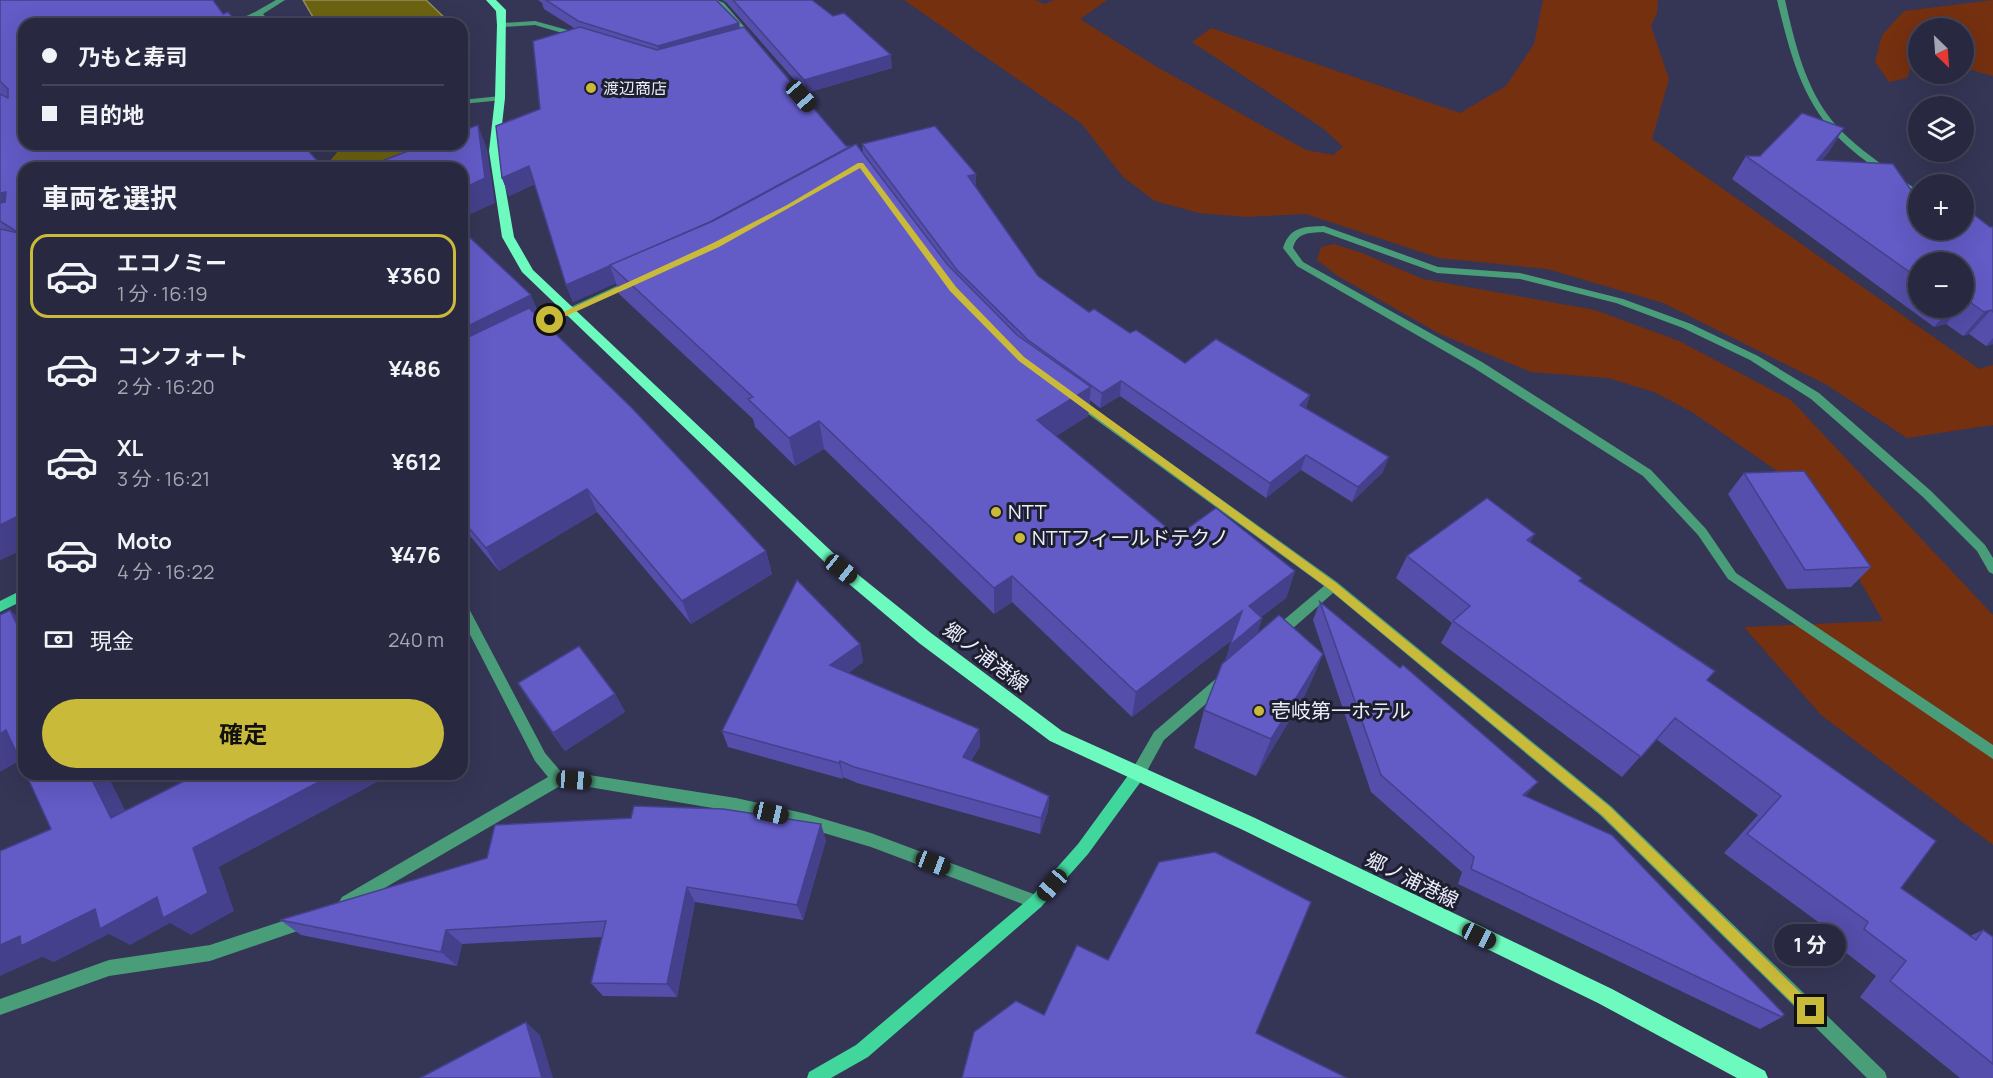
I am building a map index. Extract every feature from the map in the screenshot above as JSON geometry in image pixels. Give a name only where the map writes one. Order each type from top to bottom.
[{"type":"main road","name":"郷ノ浦港線","points":[[491,0],[501,10],[502,25],[500,98],[494,151],[508,237],[528,272],[849,576],[926,638],[1056,735],[1137,775],[1249,824],[1605,996],[1758,1078]]},
{"type":"street","points":[[248,18],[281,0]]},
{"type":"street","points":[[712,0],[721,5],[756,46]]},
{"type":"street","points":[[1781,0],[1803,83],[1814,104],[1829,125],[1862,155],[1908,187]]},
{"type":"street","points":[[258,14],[262,18]]},
{"type":"street","points":[[502,25],[536,23],[583,38]]},
{"type":"street","points":[[738,41],[749,38]]},
{"type":"street","points":[[468,101],[500,98]]},
{"type":"street","points":[[1993,569],[1981,548],[1927,494],[1815,396],[1744,353],[1687,326],[1619,301],[1520,276],[1437,270],[1324,229],[1303,230],[1291,238],[1288,249],[1300,264],[1478,365],[1647,473],[1702,532],[1732,576],[1993,753]]},
{"type":"street","points":[[521,335],[569,310],[643,277]]},
{"type":"street","points":[[1069,393],[1333,586],[1606,811],[1879,1078]]},
{"type":"street","points":[[1263,646],[1333,586]]},
{"type":"street","points":[[0,607],[18,597]]},
{"type":"street","points":[[468,619],[540,757],[558,779]]},
{"type":"street","points":[[815,1078],[862,1051],[1036,902],[1083,849],[1137,775],[1159,736],[1237,669]]},
{"type":"street","points":[[338,907],[558,779],[589,781],[736,805],[807,821],[871,840],[1036,902]]},
{"type":"street","points":[[0,1006],[108,968],[210,953],[288,930],[318,916]]},
{"type":"shaded area","points":[[303,0],[426,0],[445,18],[314,18]]},
{"type":"shaded area","points":[[904,0],[1035,0],[1045,4],[1054,0],[1107,0],[1080,19],[1157,67],[1306,150],[1333,155],[1343,147],[1324,129],[1192,42],[1211,28],[1460,113],[1506,86],[1534,44],[1543,0],[1658,0],[1657,13],[1651,26],[1669,79],[1652,139],[1979,369],[1993,365],[1993,425],[1907,438],[1827,385],[1663,303],[1547,269],[1439,258],[1306,214],[1247,217],[1199,213],[1155,201],[1123,177],[1082,124]]},
{"type":"shaded area","points":[[1993,0],[1993,76],[1974,71],[1974,18],[1908,18],[1908,75],[1907,78],[1889,82],[1875,62],[1882,35],[1904,11]]},
{"type":"shaded area","points":[[1334,244],[1362,253],[1423,279],[1595,310],[1679,341],[1791,400],[1993,615],[1993,845],[1821,715],[1744,627],[1883,621],[1831,530],[1790,480],[1692,412],[1654,392],[1608,378],[1531,372],[1440,334],[1338,276],[1317,260],[1321,247]]},
{"type":"building","points":[[0,0],[213,0],[223,14],[228,12],[233,18],[18,18],[18,150],[308,150],[318,162],[18,162],[18,232],[0,221],[0,203],[5,202],[6,192],[0,193],[0,94],[8,98],[8,89],[0,81]]},
{"type":"building","points":[[546,0],[716,0],[739,23],[658,46],[578,21]]},
{"type":"building","points":[[733,0],[812,0],[833,16],[844,13],[891,55],[804,80]]},
{"type":"building","points":[[580,27],[657,50],[744,27],[846,146],[851,146],[710,222],[566,285],[529,166],[502,178],[496,126],[540,109],[533,41]]},
{"type":"building","points":[[1802,113],[1844,128],[1817,160],[1893,164],[1908,186],[1908,240],[1974,240],[1974,215],[1993,227],[1993,312],[1991,310],[1984,312],[1974,305],[1974,252],[1908,252],[1908,271],[1746,156],[1760,156]]},
{"type":"building","points":[[478,125],[485,178],[468,186],[468,162],[379,162],[411,150],[468,150],[468,129]]},
{"type":"building","points":[[935,126],[976,174],[968,176],[1038,276],[1089,312],[1094,309],[1130,333],[1136,330],[1185,363],[1216,339],[1310,395],[1300,405],[1389,457],[1358,487],[1306,455],[1270,483],[1121,381],[1102,393],[1028,340],[957,270],[862,144]]},
{"type":"building","points":[[856,144],[947,264],[1017,335],[1091,387],[1037,420],[1177,536],[1216,508],[1295,571],[1249,606],[1262,618],[1230,645],[1242,611],[1136,692],[1012,576],[994,588],[819,421],[789,438],[748,399],[753,397],[610,265],[713,221]]},
{"type":"building","points":[[0,229],[18,233],[18,516],[0,525]]},
{"type":"building","points":[[468,236],[531,295],[468,326]]},
{"type":"building","points":[[529,308],[632,408],[766,551],[682,601],[587,489],[486,548],[468,527],[468,337]]},
{"type":"building","points":[[1804,471],[1871,567],[1805,570],[1744,473]]},
{"type":"building","points":[[1487,498],[1535,534],[1527,540],[1582,578],[1579,581],[1715,671],[1707,680],[1936,841],[1901,888],[1976,940],[1983,930],[1993,937],[1993,1064],[1890,981],[1906,961],[1864,929],[1868,922],[1747,834],[1781,796],[1675,718],[1641,757],[1453,621],[1470,606],[1407,556]]},
{"type":"building","points":[[797,580],[860,644],[830,665],[979,729],[963,757],[1049,796],[1041,818],[854,767],[840,761],[839,763],[722,731]]},
{"type":"building","points":[[1320,602],[1400,668],[1403,665],[1538,782],[1523,795],[1612,835],[1784,1014],[1782,1017],[1471,869],[1474,857],[1381,775]]},
{"type":"building","points":[[10,610],[18,627],[18,756],[6,730],[0,734],[0,615]]},
{"type":"building","points":[[1279,615],[1323,654],[1271,739],[1204,710],[1222,664]]},
{"type":"building","points":[[579,646],[615,694],[553,733],[518,683]]},
{"type":"building","points":[[29,780],[92,780],[111,818],[186,780],[323,780],[193,848],[208,893],[163,918],[157,897],[100,929],[95,909],[21,946],[20,936],[0,945],[0,851],[51,829]]},
{"type":"building","points":[[634,806],[723,809],[821,824],[797,905],[687,887],[667,984],[591,983],[606,921],[446,930],[441,952],[280,920],[487,858],[495,825],[631,818]]},
{"type":"building","points":[[1215,852],[1311,902],[1256,1033],[1347,1078],[962,1078],[974,1032],[1016,1001],[1044,1015],[1077,945],[1108,960],[1159,862]]},
{"type":"building","points":[[526,1022],[542,1078],[420,1078]]},
{"type":"waterway","points":[[364,162],[375,150]]},
{"type":"place","name":"渡辺商店","points":[[591,88]]},
{"type":"place","name":"NTT","points":[[996,512]]},
{"type":"place","name":"NTTフィールドテクノ","points":[[1020,538]]},
{"type":"place","name":"壱岐第一ホテル","points":[[1259,711]]},
{"type":"route","points":[[550,320],[716,245],[861,165],[953,289],[1022,359],[1333,586],[1606,811],[1811,1011]]}]
